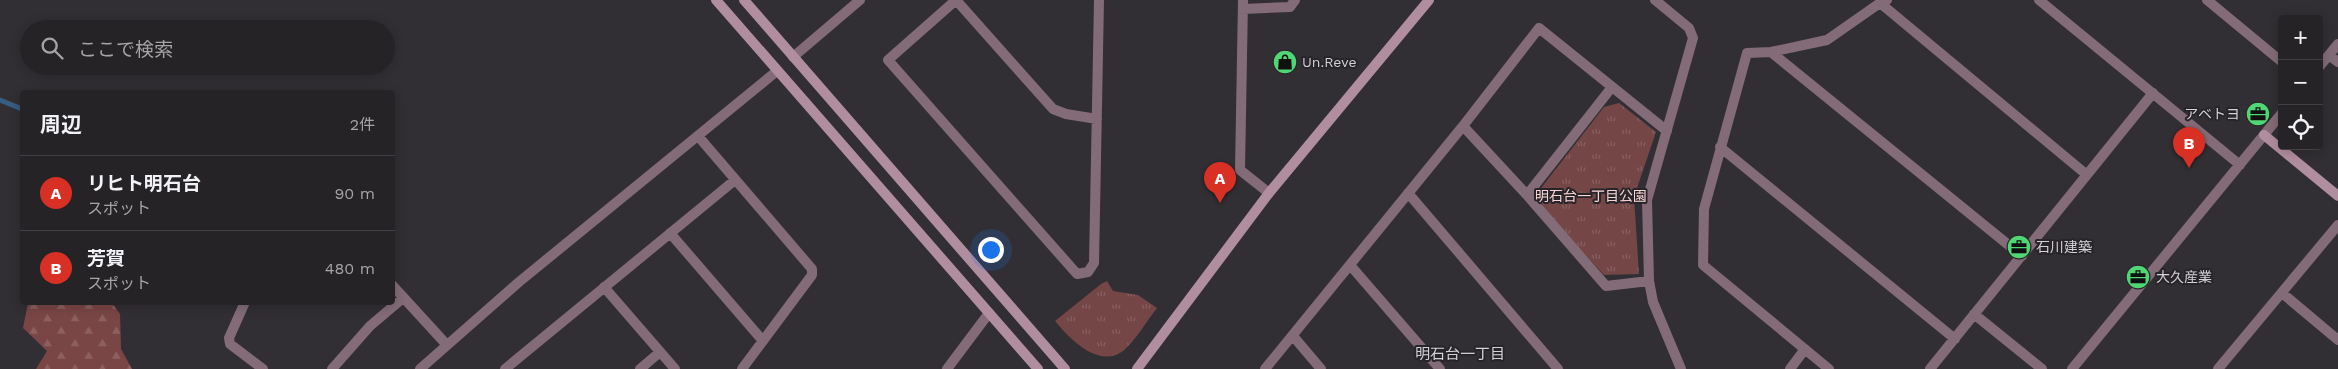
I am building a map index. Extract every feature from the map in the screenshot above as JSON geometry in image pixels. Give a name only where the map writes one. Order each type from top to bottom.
[{"type":"street","points":[[716,0],[1038,369]]},
{"type":"street","points":[[744,0],[1066,369]]},
{"type":"street","points":[[793,57],[860,0]]},
{"type":"street","points":[[1097,119],[1066,114],[1053,109],[1041,98],[956,0],[888,60],[1077,274],[1088,272],[1094,263],[1097,119],[1099,0]]},
{"type":"street","points":[[1269,193],[1240,170],[1243,5],[1290,7],[1295,0]]},
{"type":"street","points":[[1137,369],[1269,193],[1429,0]]},
{"type":"street","points":[[1655,0],[1689,28],[1693,38],[1647,200],[1649,281],[1654,302],[1681,369]]},
{"type":"street","points":[[2040,0],[2240,165]]},
{"type":"street","points":[[2207,0],[2280,60]]},
{"type":"street","points":[[1829,369],[1703,265],[1704,209],[1746,53],[1771,52],[1827,40],[1883,1],[2087,174]]},
{"type":"street","points":[[1266,369],[1463,126],[1539,28],[1667,132]]},
{"type":"street","points":[[2323,62],[2338,44]]},
{"type":"street","points":[[1771,52],[2022,256]]},
{"type":"street","points":[[2329,55],[2338,62]]},
{"type":"street","points":[[420,369],[446,344],[777,71]]},
{"type":"street","points":[[1527,194],[1612,87]]},
{"type":"street","points":[[1930,369],[2152,93]]},
{"type":"street","points":[[2072,369],[2278,119]]},
{"type":"street","points":[[1463,126],[1527,194],[1606,286],[1649,281]]},
{"type":"street","points":[[2264,135],[2338,196]]},
{"type":"street","points":[[698,136],[812,269],[812,275],[742,369]]},
{"type":"street","points":[[1720,147],[1955,339]]},
{"type":"street","points":[[505,369],[735,180]]},
{"type":"street","points":[[1408,193],[1558,369]]},
{"type":"street","points":[[2218,369],[2338,225]]},
{"type":"street","points":[[670,233],[763,341]]},
{"type":"street","points":[[1350,265],[1440,369]]},
{"type":"street","points":[[604,287],[675,369]]},
{"type":"street","points":[[395,289],[446,344]]},
{"type":"street","points":[[2282,293],[2338,340]]},
{"type":"street","points":[[395,305],[403,298]]},
{"type":"street","points":[[244,305],[229,338],[230,344],[263,369]]},
{"type":"street","points":[[332,369],[370,326],[395,305]]},
{"type":"street","points":[[947,369],[989,313]]},
{"type":"street","points":[[1974,314],[2042,369]]},
{"type":"street","points":[[1292,336],[1321,369]]},
{"type":"street","points":[[1790,369],[1805,349]]},
{"type":"street","points":[[640,369],[660,352]]},
{"type":"green space","name":"明石台一丁目公園","points":[[1619,103],[1656,132],[1634,197],[1639,274],[1604,275],[1543,208],[1538,192],[1604,107]]},
{"type":"green space","points":[[1107,281],[1113,291],[1138,295],[1157,308],[1128,347],[1113,356],[1094,354],[1085,349],[1076,343],[1055,321]]},
{"type":"green space","points":[[28,305],[113,305],[120,314],[121,349],[132,369],[36,369],[47,351],[23,328]]},
{"type":"waterway","points":[[0,100],[20,108]]},
{"type":"place","name":"Un.Reve","points":[[1285,62]]},
{"type":"place","name":"アベトヨ","points":[[2258,114]]},
{"type":"place","name":"芳賀","points":[[2189,168]]},
{"type":"place","name":"リヒト明石台","points":[[1220,203]]},
{"type":"place","name":"石川建築","points":[[2019,247]]},
{"type":"place","name":"大久産業","points":[[2138,277]]},
{"type":"district","name":"明石台一丁目","points":[[1460,354]]}]
